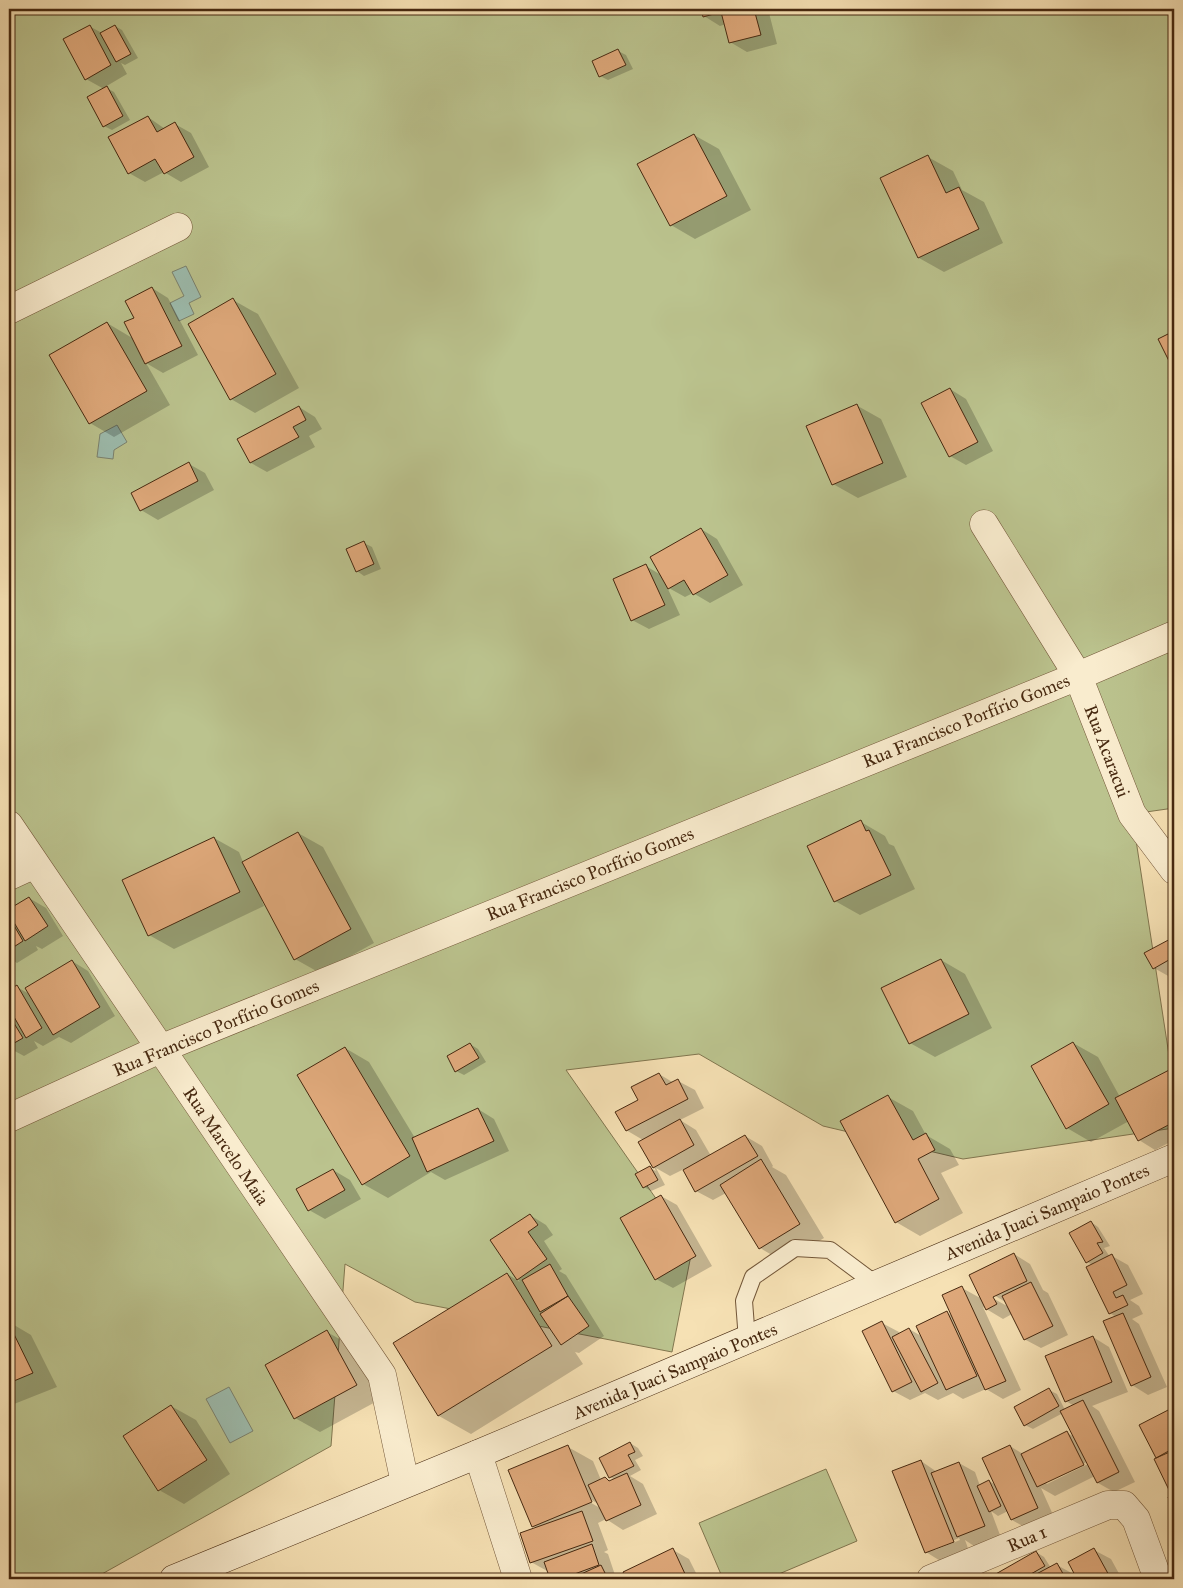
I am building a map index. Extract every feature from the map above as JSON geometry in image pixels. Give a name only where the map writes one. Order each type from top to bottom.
[{"type":"street","points":[[9,310],[178,227]]},
{"type":"street","name":"Rua Acaracui","points":[[984,524],[1078,676],[1132,814],[1174,870]]},
{"type":"street","name":"Rua Francisco Porfírio Gomes","points":[[9,1118],[160,1049],[1078,676],[1174,635]]},
{"type":"street","name":"Rua Marcelo Maia","points":[[9,826],[382,1375],[405,1483]]},
{"type":"street","points":[[9,876],[35,864]]},
{"type":"street","name":"Avenida Juaci Sampaio Pontes","points":[[174,1579],[478,1454],[1174,1158]]},
{"type":"street","points":[[478,1454],[518,1579]]},
{"type":"street","name":"Rua 1","points":[[931,1579],[1108,1505],[1124,1505],[1136,1519],[1158,1579]]},
{"type":"lane","points":[[747,1340],[744,1301],[753,1277],[796,1248],[830,1250],[877,1284]]},
{"type":"green space","points":[[9,9],[1174,9],[1174,808],[1132,814],[1174,1088],[1174,1128],[963,1159],[823,1126],[699,1054],[566,1070],[692,1250],[672,1352],[415,1302],[345,1264],[331,1446],[93,1579],[9,1579]]},
{"type":"green space","points":[[826,1469],[857,1541],[767,1579],[723,1579],[699,1523]]},
{"type":"shaded area","points":[[186,266],[201,297],[189,303],[194,314],[179,321],[170,303],[184,296],[172,272]]},
{"type":"shaded area","points":[[117,425],[127,442],[114,450],[113,459],[97,457],[100,434]]},
{"type":"shaded area","points":[[229,1387],[253,1431],[230,1443],[206,1399]]},
{"type":"building","points":[[701,9],[754,9],[761,35],[729,43],[721,12],[703,17]]},
{"type":"building","points":[[90,25],[111,65],[85,80],[63,39]]},
{"type":"building","points":[[115,25],[131,54],[116,62],[100,33]]},
{"type":"building","points":[[618,49],[626,65],[599,77],[592,61]]},
{"type":"building","points":[[107,86],[123,116],[103,127],[87,97]]},
{"type":"building","points":[[148,116],[157,132],[175,122],[194,157],[164,174],[155,159],[128,174],[108,137]]},
{"type":"building","points":[[694,134],[727,196],[670,226],[637,164]]},
{"type":"building","points":[[928,155],[946,193],[959,187],[979,229],[918,258],[880,178]]},
{"type":"building","points":[[152,287],[182,346],[145,364],[124,322],[134,318],[125,301]]},
{"type":"building","points":[[233,298],[276,374],[230,400],[188,324]]},
{"type":"building","points":[[107,322],[147,391],[89,424],[49,355]]},
{"type":"building","points":[[1174,331],[1174,371],[1158,339]]},
{"type":"building","points":[[950,388],[978,442],[949,457],[921,403]]},
{"type":"building","points":[[857,404],[883,463],[832,485],[806,426]]},
{"type":"building","points":[[299,406],[306,420],[293,427],[299,437],[250,463],[237,439]]},
{"type":"building","points":[[189,462],[198,481],[140,511],[131,493]]},
{"type":"building","points":[[701,528],[728,575],[693,595],[684,580],[668,589],[650,557]]},
{"type":"building","points":[[364,541],[374,564],[356,572],[346,549]]},
{"type":"building","points":[[646,564],[665,605],[631,621],[613,579]]},
{"type":"building","points":[[861,820],[866,831],[869,830],[891,875],[834,902],[807,846]]},
{"type":"building","points":[[298,832],[351,929],[294,960],[242,862]]},
{"type":"building","points":[[214,837],[240,892],[148,936],[122,880]]},
{"type":"building","points":[[29,897],[48,926],[25,941],[9,914],[9,909]]},
{"type":"building","points":[[9,917],[23,941],[9,950]]},
{"type":"building","points":[[1174,937],[1174,957],[1153,969],[1144,953]]},
{"type":"building","points":[[941,959],[969,1014],[909,1044],[881,988]]},
{"type":"building","points":[[72,960],[100,1007],[53,1035],[25,988]]},
{"type":"building","points":[[17,985],[42,1028],[26,1038],[9,1008],[9,990]]},
{"type":"building","points":[[9,1015],[23,1038],[9,1046]]},
{"type":"building","points":[[1174,1026],[1174,1049],[1171,1027]]},
{"type":"building","points":[[1073,1042],[1109,1104],[1066,1129],[1031,1066]]},
{"type":"building","points":[[470,1043],[479,1058],[455,1072],[447,1056]]},
{"type":"building","points":[[345,1047],[410,1156],[362,1185],[297,1075]]},
{"type":"building","points":[[1173,1068],[1174,1122],[1138,1141],[1115,1098]]},
{"type":"building","points":[[659,1073],[666,1085],[678,1079],[688,1099],[626,1131],[615,1112],[638,1100],[631,1087]]},
{"type":"building","points":[[888,1095],[913,1140],[926,1133],[935,1150],[918,1159],[939,1199],[895,1223],[840,1121]]},
{"type":"building","points":[[478,1108],[494,1141],[427,1172],[412,1138]]},
{"type":"building","points":[[680,1119],[694,1145],[653,1168],[638,1142]]},
{"type":"building","points":[[745,1135],[758,1156],[695,1192],[683,1170]]},
{"type":"building","points":[[761,1159],[800,1224],[759,1249],[720,1185]]},
{"type":"building","points":[[650,1166],[658,1180],[643,1188],[635,1174]]},
{"type":"building","points":[[333,1169],[345,1190],[308,1211],[296,1189]]},
{"type":"building","points":[[661,1195],[696,1256],[655,1280],[620,1218]]},
{"type":"building","points":[[530,1214],[538,1225],[528,1232],[547,1259],[517,1280],[490,1240]]},
{"type":"building","points":[[1091,1221],[1103,1242],[1097,1243],[1103,1253],[1086,1263],[1069,1233]]},
{"type":"building","points":[[1014,1253],[1027,1281],[993,1297],[997,1304],[986,1310],[969,1275]]},
{"type":"building","points":[[1112,1254],[1127,1285],[1113,1292],[1116,1298],[1123,1295],[1128,1305],[1109,1314],[1086,1267]]},
{"type":"building","points":[[550,1264],[568,1296],[540,1312],[522,1280]]},
{"type":"building","points":[[507,1273],[552,1346],[438,1416],[393,1343]]},
{"type":"building","points":[[1031,1282],[1053,1326],[1024,1340],[1002,1296]]},
{"type":"building","points":[[962,1286],[1006,1381],[985,1390],[942,1295]]},
{"type":"building","points":[[568,1296],[589,1326],[561,1345],[540,1314]]},
{"type":"building","points":[[947,1311],[977,1376],[946,1390],[916,1326]]},
{"type":"building","points":[[1123,1313],[1151,1377],[1131,1386],[1103,1321]]},
{"type":"building","points":[[882,1321],[912,1382],[892,1392],[862,1331]]},
{"type":"building","points":[[9,1324],[33,1373],[9,1383]]},
{"type":"building","points":[[909,1328],[938,1383],[921,1392],[892,1337]]},
{"type":"building","points":[[327,1330],[357,1385],[294,1419],[265,1365]]},
{"type":"building","points":[[1093,1336],[1112,1382],[1065,1402],[1045,1356]]},
{"type":"building","points":[[1049,1388],[1059,1406],[1024,1426],[1014,1407]]},
{"type":"building","points":[[1083,1400],[1119,1472],[1097,1483],[1060,1411]]},
{"type":"building","points":[[171,1405],[207,1460],[158,1491],[123,1436]]},
{"type":"building","points":[[1174,1407],[1174,1448],[1156,1458],[1139,1425]]},
{"type":"building","points":[[1067,1431],[1084,1465],[1037,1487],[1021,1454]]},
{"type":"building","points":[[630,1442],[635,1452],[628,1455],[634,1466],[609,1478],[599,1458]]},
{"type":"building","points":[[568,1445],[592,1502],[532,1527],[508,1470]]},
{"type":"building","points":[[1010,1445],[1038,1508],[1011,1520],[982,1458]]},
{"type":"building","points":[[1174,1450],[1174,1488],[1169,1490],[1154,1459]]},
{"type":"building","points":[[921,1460],[954,1542],[925,1553],[892,1471]]},
{"type":"building","points":[[959,1462],[985,1526],[957,1537],[931,1473]]},
{"type":"building","points":[[627,1473],[641,1505],[606,1521],[588,1485],[605,1477],[609,1481]]},
{"type":"building","points":[[989,1480],[1001,1506],[989,1512],[977,1486]]},
{"type":"building","points":[[1174,1494],[1174,1513],[1168,1497]]},
{"type":"building","points":[[582,1511],[593,1541],[530,1563],[520,1533]]},
{"type":"building","points":[[592,1544],[599,1565],[561,1579],[550,1579],[544,1562]]},
{"type":"building","points":[[673,1548],[686,1576],[680,1579],[626,1579],[623,1572]]},
{"type":"building","points":[[1094,1548],[1111,1579],[1077,1579],[1068,1562]]},
{"type":"building","points":[[1036,1551],[1045,1566],[1022,1579],[996,1579],[994,1575]]},
{"type":"building","points":[[1057,1563],[1066,1579],[1027,1579]]},
{"type":"building","points":[[601,1565],[608,1579],[570,1579]]}]
